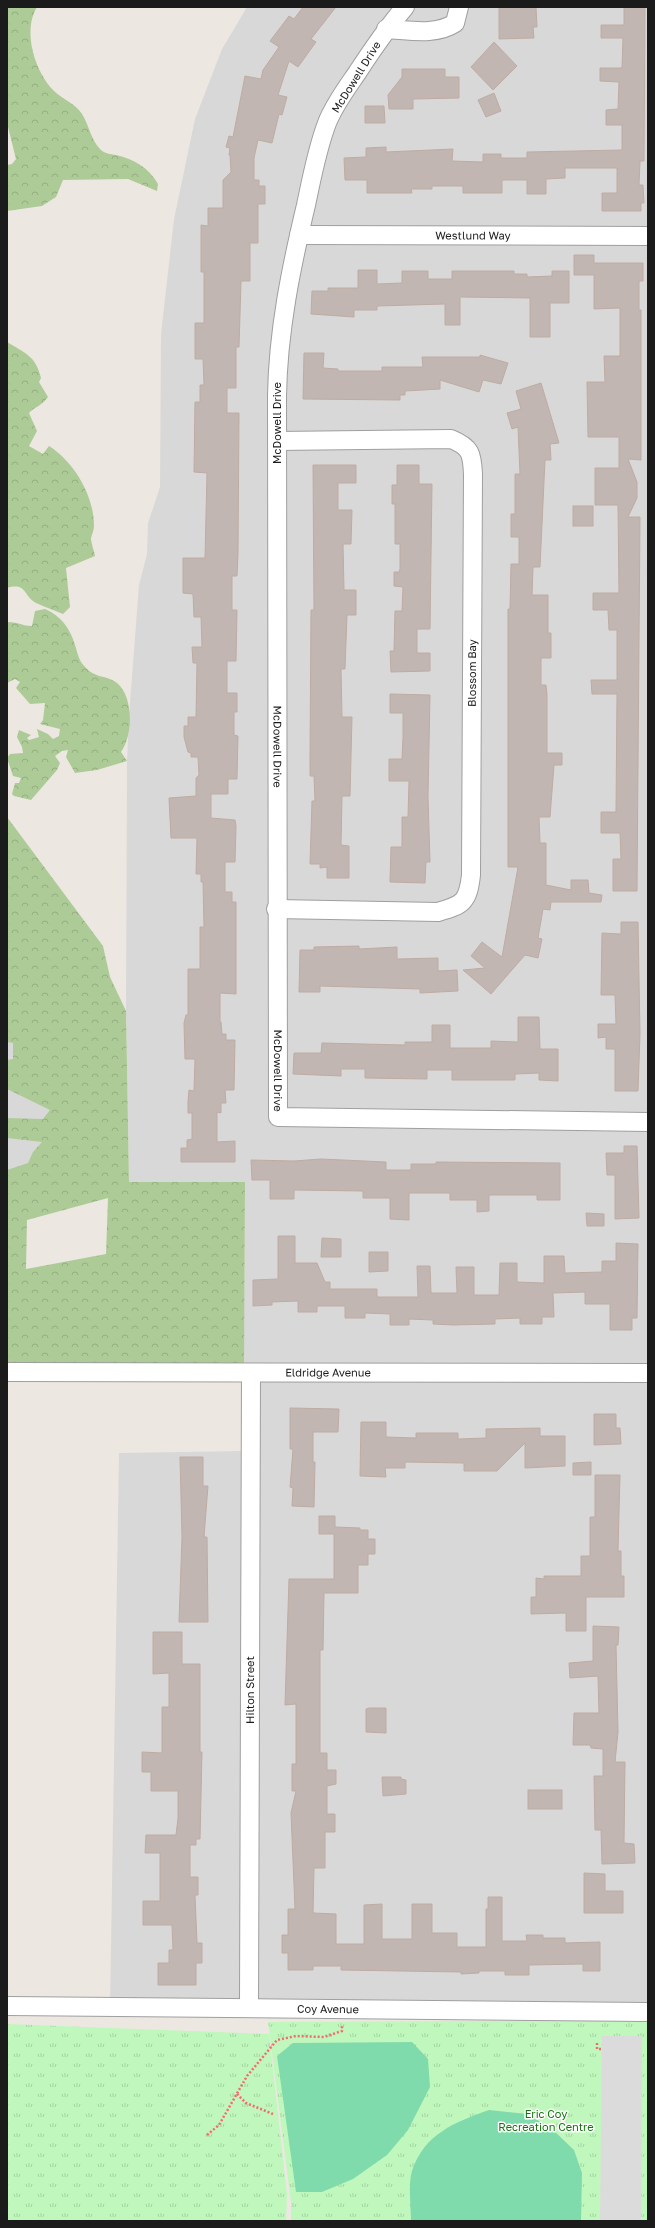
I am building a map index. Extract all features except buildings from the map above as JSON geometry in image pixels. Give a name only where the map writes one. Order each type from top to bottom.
[{"type":"street","name":"McDowell Drive","points":[[405,7],[386,29],[341,96],[328,121],[320,145],[299,235],[281,326],[277,357],[276,909],[278,1117],[648,1122]]},
{"type":"street","name":"McDowell Drive","points":[[386,29],[432,32],[446,29],[455,24],[459,7]]},
{"type":"street","name":"Westlund Way","points":[[299,235],[648,236]]},
{"type":"street","name":"Blossom Bay","points":[[276,909],[438,912],[453,908],[464,902],[469,893],[471,868],[474,474],[472,455],[463,444],[451,438],[277,441]]},
{"type":"street","name":"Eldridge Avenue","points":[[7,1372],[648,1373]]},
{"type":"street","name":"Hilton Street","points":[[249,2008],[251,1373]]},
{"type":"street","name":"Coy Avenue","points":[[7,2006],[648,2012]]},
{"type":"path","points":[[207,2136],[219,2125],[246,2076],[277,2040],[296,2036],[324,2037],[342,2031],[342,2009]]},
{"type":"path","points":[[597,2043],[597,2049],[602,2049]]},
{"type":"path","points":[[237,2094],[246,2103],[273,2114]]},
{"type":"shaded area","points":[[247,7],[648,7],[648,2012],[110,2007],[119,1453],[243,1451],[245,1182],[129,1182],[126,1011],[127,761],[129,715],[139,585],[147,554],[148,523],[160,487],[161,334],[174,219],[195,119],[222,49]]},
{"type":"shaded area","points":[[7,1009],[54,1095],[54,1149],[7,1175]]},
{"type":"shaded area","points":[[602,2036],[642,2036],[641,2221],[600,2221]]},
{"type":"green space","points":[[7,7],[37,7],[33,17],[31,39],[36,62],[47,83],[54,91],[79,110],[94,141],[102,151],[129,159],[146,169],[158,184],[157,191],[128,179],[63,180],[56,197],[42,206],[7,211],[7,165],[12,164],[16,159],[7,123]]},
{"type":"green space","points":[[7,342],[24,352],[33,360],[41,378],[39,382],[48,397],[43,403],[29,413],[37,431],[29,446],[43,454],[49,446],[67,461],[81,480],[93,514],[94,528],[91,542],[95,556],[66,568],[70,607],[63,614],[36,603],[22,588],[7,588]]},
{"type":"green space","points":[[45,609],[56,615],[68,628],[80,660],[86,668],[95,674],[112,680],[123,689],[129,707],[130,717],[128,736],[121,752],[127,761],[97,770],[75,773],[66,757],[68,750],[62,751],[55,756],[60,763],[57,770],[31,800],[14,796],[12,794],[15,783],[19,783],[21,778],[13,776],[7,758],[10,754],[23,753],[17,737],[19,730],[31,735],[27,738],[29,740],[39,737],[37,729],[48,734],[53,739],[59,736],[60,729],[40,724],[43,720],[45,703],[30,704],[16,688],[20,682],[15,679],[7,683],[7,622],[32,626],[35,611]]},
{"type":"green space","points":[[7,817],[103,946],[110,977],[126,1011],[129,1182],[245,1182],[244,1370],[7,1363],[7,1170],[28,1163],[33,1152],[42,1142],[7,1138],[7,1118],[43,1119],[50,1110],[7,1089],[7,1060],[13,1059],[13,1043],[7,1042]],"holes":[[[108,1198],[106,1254],[26,1269],[27,1220]]]},
{"type":"green space","name":"Eric Coy Recreation Centre","points":[[648,2020],[648,2221],[291,2221],[291,2202],[268,2022]]},
{"type":"green space","points":[[7,2024],[269,2034],[287,2195],[286,2221],[7,2221]]},
{"type":"green space","points":[[412,2042],[428,2059],[430,2087],[408,2130],[387,2155],[353,2179],[322,2192],[296,2192],[277,2056],[293,2043]]},
{"type":"green space","points":[[489,2110],[527,2114],[551,2128],[574,2150],[582,2173],[581,2221],[411,2221],[411,2176],[417,2158],[424,2148],[442,2131],[464,2119]]}]
